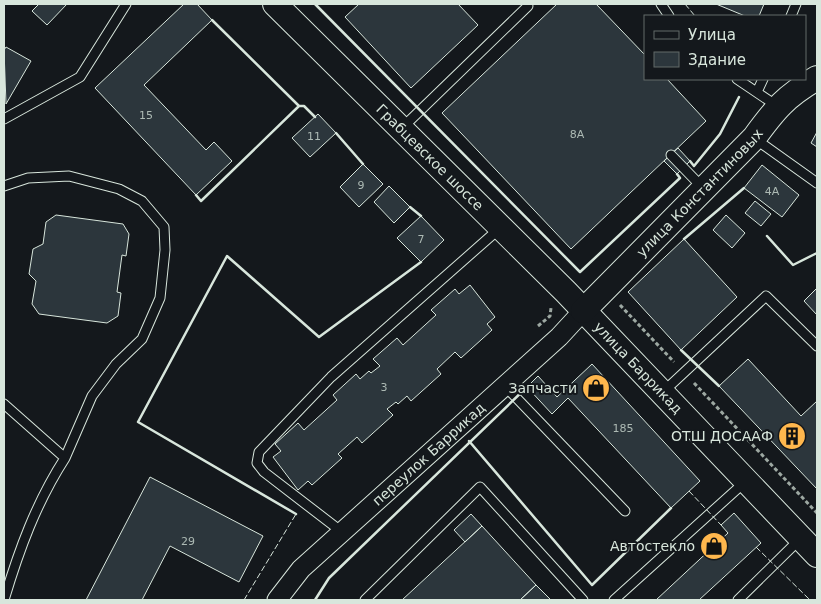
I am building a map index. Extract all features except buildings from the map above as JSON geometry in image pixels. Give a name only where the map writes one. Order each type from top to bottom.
[{"type":"street","name":"Грабцевское шоссе","points":[[275,4],[583,310]]},
{"type":"street","name":"улица Константиновых","points":[[583,310],[754,138],[776,106],[796,90],[817,78]]},
{"type":"street","name":"переулок Баррикад","points":[[277,600],[300,568],[559,337],[583,310]]},
{"type":"street","name":"улица Баррикад","points":[[583,310],[817,555]]},
{"type":"lane","points":[[4,119],[80,77],[126,4]]},
{"type":"lane","points":[[401,129],[528,6]]},
{"type":"lane","points":[[739,80],[776,106]]},
{"type":"lane","points":[[758,92],[763,80]]},
{"type":"lane","points":[[754,138],[817,183]]},
{"type":"lane","points":[[671,155],[703,188]]},
{"type":"lane","points":[[4,186],[28,178],[69,176],[119,189],[142,201],[164,227],[165,250],[160,298],[142,339],[116,364],[92,396],[65,458],[48,484],[23,538],[4,600]]},
{"type":"lane","points":[[342,532],[264,472],[257,463],[259,452],[331,377],[500,228]]},
{"type":"lane","points":[[662,393],[766,296],[817,346]]},
{"type":"lane","points":[[505,386],[625,511]]},
{"type":"lane","points":[[4,404],[65,458]]},
{"type":"lane","points":[[614,600],[746,481]]},
{"type":"lane","points":[[365,600],[480,487],[583,600]]},
{"type":"lane","points":[[738,600],[801,538]]},
{"type":"path","points":[[620,302],[620,308],[817,513]]},
{"type":"fence","points":[[685,4],[694,15]]},
{"type":"fence","points":[[689,491],[721,525]]},
{"type":"fence","points":[[244,600],[296,514]]},
{"type":"fence","points":[[756,547],[810,600]]},
{"type":"wall","points":[[315,4],[580,272],[680,178],[677,174]]},
{"type":"wall","points":[[196,195],[201,201],[299,106],[212,20]]},
{"type":"wall","points":[[690,161],[694,166],[720,134],[739,97]]},
{"type":"wall","points":[[299,106],[304,106],[315,117]]},
{"type":"wall","points":[[336,133],[363,164]]},
{"type":"wall","points":[[684,239],[744,188]]},
{"type":"wall","points":[[410,207],[421,216]]},
{"type":"wall","points":[[767,236],[793,265],[817,253]]},
{"type":"wall","points":[[296,514],[138,422],[227,256],[319,337],[421,262]]},
{"type":"wall","points":[[681,350],[719,386]]},
{"type":"wall","points":[[315,600],[329,578],[527,387]]},
{"type":"wall","points":[[469,441],[592,585],[671,508]]},
{"type":"place","name":"Запчасти","points":[[596,388]]},
{"type":"place","name":"ОТШ ДОСААФ","points":[[792,436]]},
{"type":"place","name":"Автостекло","points":[[714,546]]}]
